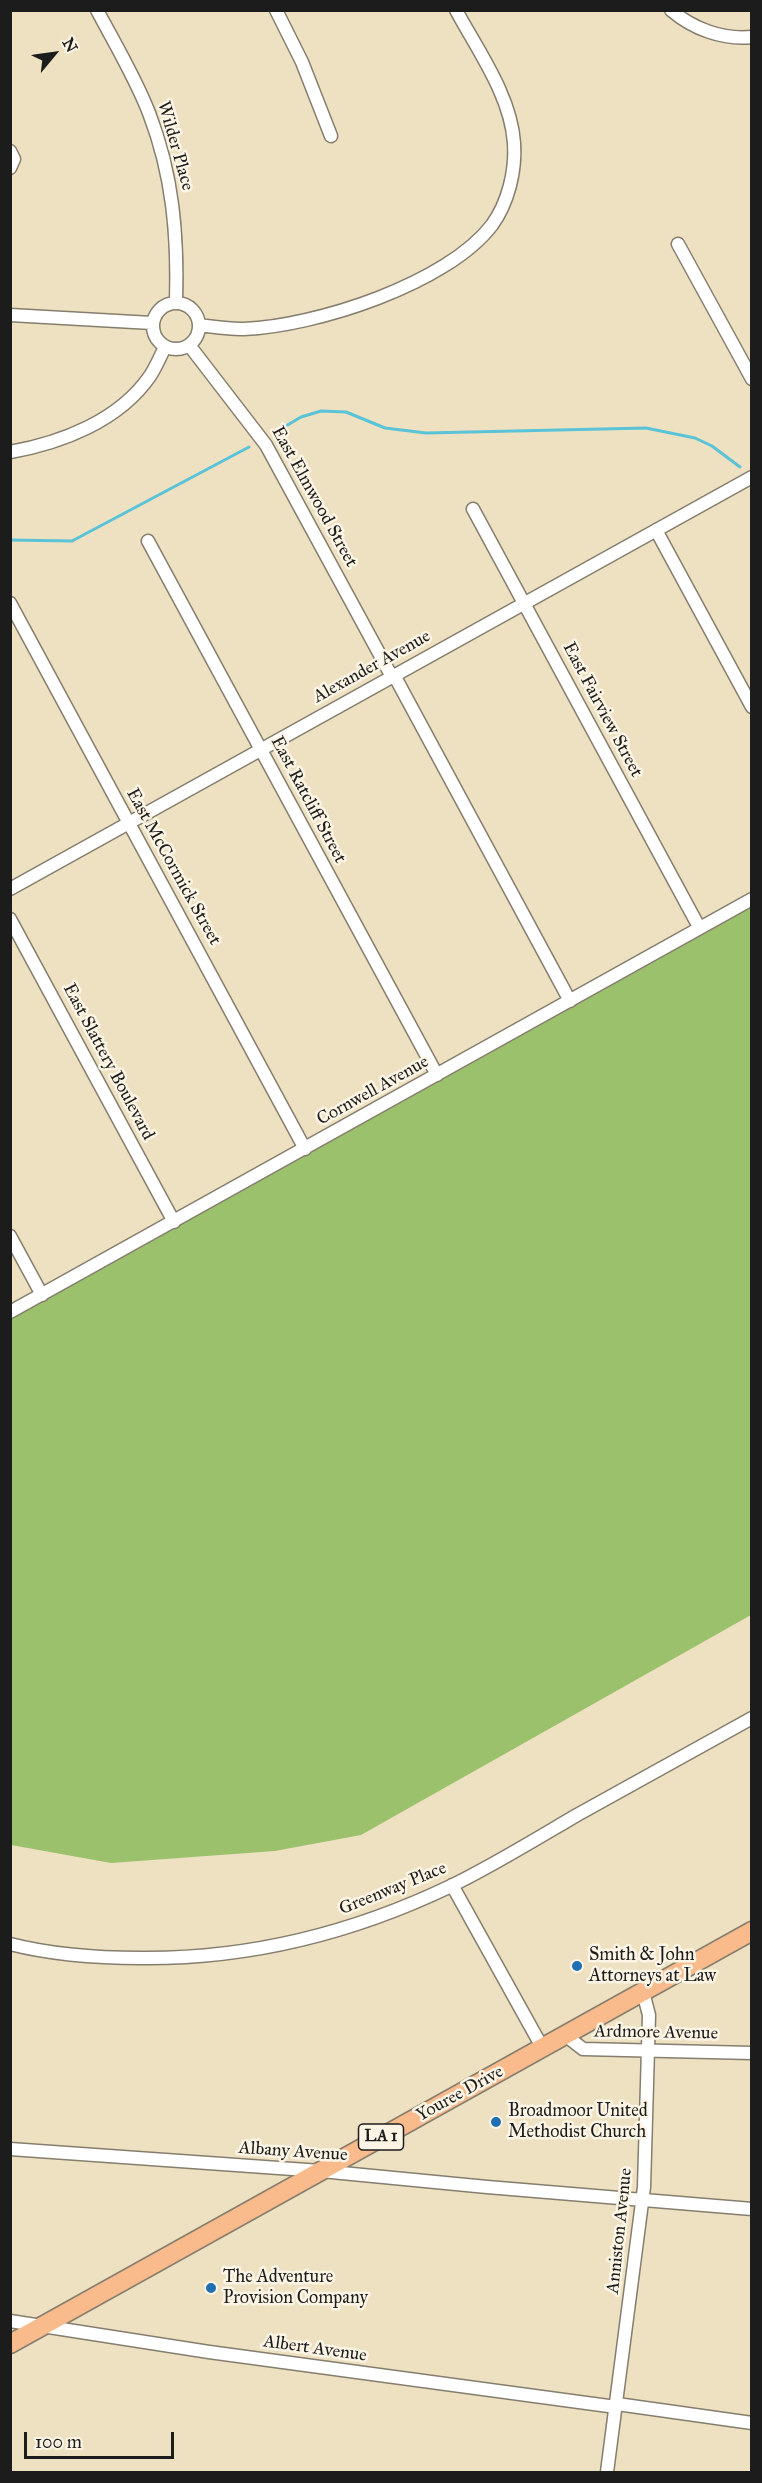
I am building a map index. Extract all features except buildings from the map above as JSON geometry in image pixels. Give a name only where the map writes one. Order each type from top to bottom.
[{"type":"main road","name":"Youree Drive","points":[[10,2344],[752,1931]]},
{"type":"street","name":"Wilder Place","points":[[97,10],[144,100],[166,167],[177,236],[176,302]]},
{"type":"street","points":[[276,10],[302,62],[332,136]]},
{"type":"street","points":[[199,325],[242,329],[271,327],[334,314],[388,294],[465,252],[492,225],[503,203],[514,164],[511,123],[500,92],[456,10]]},
{"type":"street","points":[[671,10],[689,23],[706,31],[726,36],[752,37]]},
{"type":"street","points":[[10,151],[14,159],[10,168]]},
{"type":"street","points":[[678,244],[752,379]]},
{"type":"street","points":[[176,302],[190,307],[196,313],[199,325],[197,336],[189,345],[176,350],[165,347],[156,338],[152,322],[159,309],[176,302]]},
{"type":"street","points":[[10,315],[152,322]]},
{"type":"street","name":"East Elmwood Street","points":[[189,345],[266,445],[570,1002]]},
{"type":"street","points":[[10,452],[60,440],[110,414],[150,376],[165,347]]},
{"type":"street","name":"Alexander Avenue","points":[[10,889],[752,477]]},
{"type":"street","name":"East Fairview Street","points":[[473,509],[699,927]]},
{"type":"street","points":[[656,530],[752,708]]},
{"type":"street","name":"East Ratcliff Street","points":[[148,541],[437,1075]]},
{"type":"street","name":"East McCormick Street","points":[[10,603],[305,1149]]},
{"type":"street","name":"Cornwell Avenue","points":[[10,1312],[752,899]]},
{"type":"street","name":"East Slattery Boulevard","points":[[10,920],[174,1222]]},
{"type":"street","points":[[10,1236],[42,1295]]},
{"type":"street","name":"Greenway Place","points":[[10,1944],[53,1953],[99,1958],[187,1958],[249,1952],[317,1937],[367,1922],[452,1885],[752,1718]]},
{"type":"street","points":[[452,1885],[542,2047]]},
{"type":"street","name":"Anniston Avenue","points":[[607,2472],[643,2200],[649,2015],[643,1992]]},
{"type":"street","name":"Ardmore Avenue","points":[[565,2035],[583,2049],[752,2053]]},
{"type":"street","name":"Albany Avenue","points":[[10,2149],[321,2171],[752,2209]]},
{"type":"street","name":"Albert Avenue","points":[[10,2321],[209,2352],[752,2422]]},
{"type":"green space","points":[[751,903],[751,1615],[361,1835],[275,1851],[111,1863],[11,1845],[10,1319]]},
{"type":"waterway","points":[[274,433],[301,417],[321,411],[346,412],[385,428],[426,433],[646,428],[695,438],[712,446],[740,467]]},
{"type":"waterway","points":[[10,540],[72,541],[249,447]]},
{"type":"place","name":"Smith & John Attorneys at Law","points":[[577,1966]]},
{"type":"place","name":"Broadmoor United Methodist Church","points":[[496,2122]]},
{"type":"place","name":"The Adventure Provision Company","points":[[211,2288]]}]
